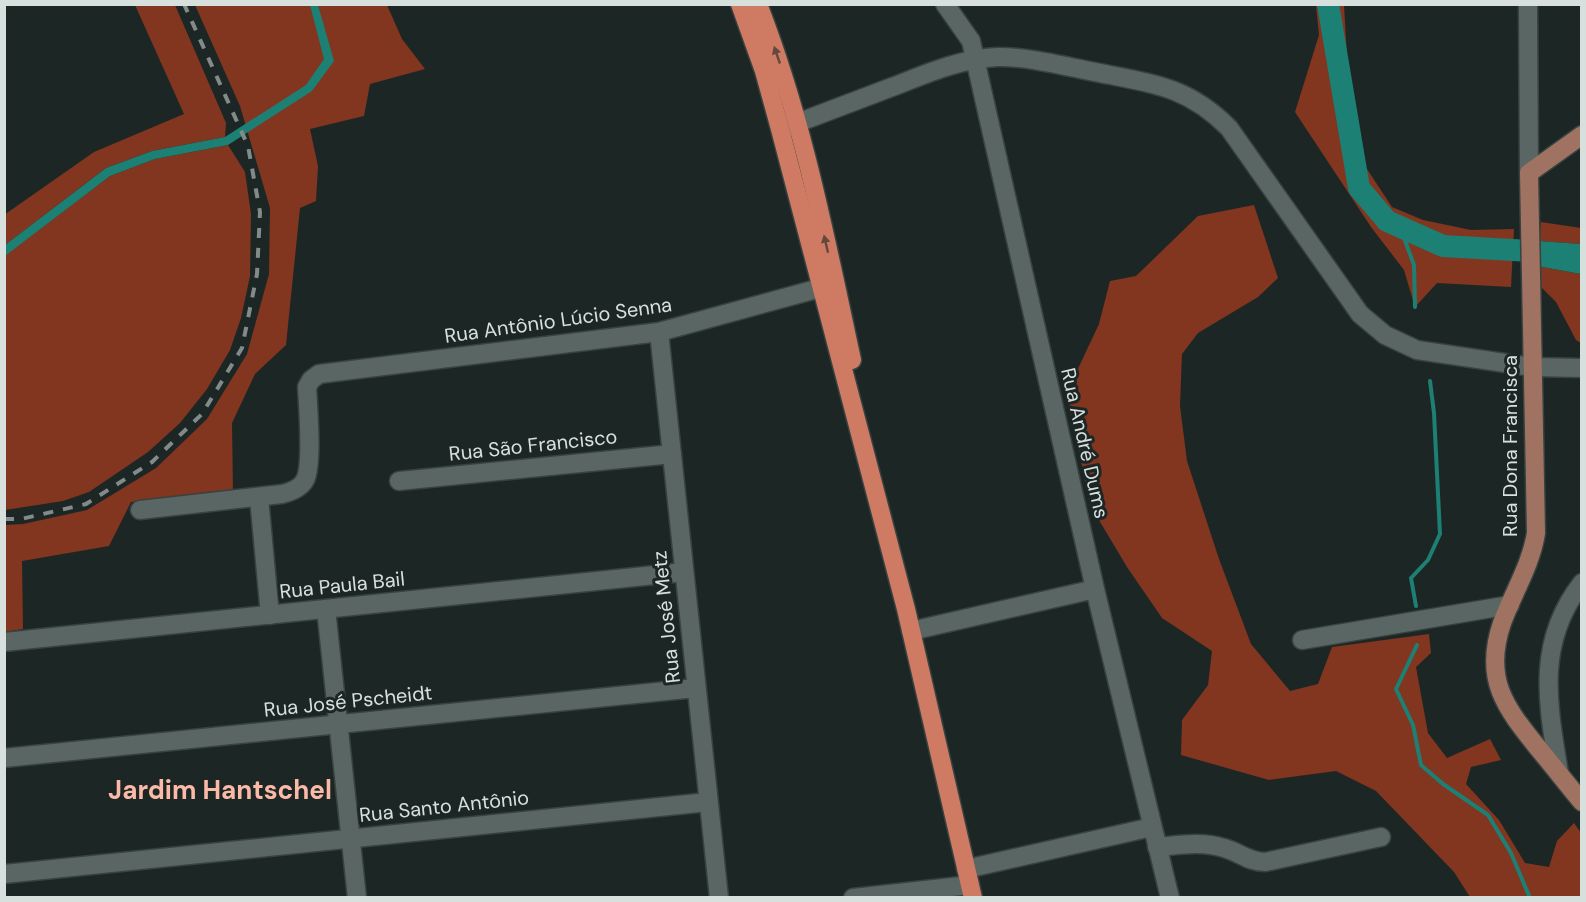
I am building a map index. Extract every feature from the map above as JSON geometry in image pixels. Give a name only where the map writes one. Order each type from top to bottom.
[{"type":"highway","points":[[740,4],[758,54],[828,286]]},
{"type":"highway","points":[[758,4],[778,57],[798,123],[828,286],[970,884]]},
{"type":"main road","points":[[1529,173],[1581,135]]},
{"type":"main road","name":"Rua Dona Francisca","points":[[1529,173],[1536,533],[1529,560],[1496,646],[1494,659],[1498,687],[1510,712],[1581,802]]},
{"type":"street","name":"Rua André Dums","points":[[945,4],[971,41],[1095,589],[1170,897]]},
{"type":"street","points":[[1528,4],[1529,173]]},
{"type":"street","points":[[780,129],[944,67],[975,59],[999,57],[1029,60],[1142,81],[1174,90],[1206,106],[1229,128],[1348,298],[1371,325],[1385,335],[1417,350],[1532,367],[1581,368]]},
{"type":"street","name":"Rua Antônio Lúcio Senna","points":[[259,498],[292,492],[306,479],[309,460],[308,387],[311,380],[319,374],[658,332],[828,286]]},
{"type":"street","name":"Rua José Metz","points":[[658,332],[718,897]]},
{"type":"street","name":"Rua São Francisco","points":[[399,481],[672,454]]},
{"type":"street","points":[[140,510],[259,498],[270,615]]},
{"type":"street","name":"Rua Paula Bail","points":[[4,642],[684,572]]},
{"type":"street","points":[[1559,773],[1548,696],[1549,660],[1551,645],[1563,613],[1581,583]]},
{"type":"street","points":[[911,631],[1095,589]]},
{"type":"street","points":[[1302,640],[1510,605]]},
{"type":"street","points":[[326,609],[357,897]]},
{"type":"street","name":"Rua José Pscheidt","points":[[4,759],[696,688]]},
{"type":"street","name":"Rua Santo Antônio","points":[[4,874],[708,802]]},
{"type":"street","points":[[853,897],[970,884],[1152,827]]},
{"type":"street","points":[[1157,847],[1196,843],[1211,844],[1246,859],[1265,862],[1381,837]]},
{"type":"shaded area","points":[[135,5],[175,5],[226,123],[225,137],[152,151],[106,168],[5,245],[4,215],[94,152],[184,114]]},
{"type":"shaded area","points":[[195,5],[387,5],[402,39],[425,69],[370,84],[364,116],[310,129],[318,166],[316,201],[300,208],[286,345],[255,374],[232,423],[233,493],[131,502],[109,546],[22,561],[23,629],[5,632],[5,525],[23,524],[87,510],[156,468],[207,419],[247,354],[269,274],[270,208],[240,106]]},
{"type":"shaded area","points":[[310,5],[318,5],[334,61],[312,91],[228,145],[155,159],[110,176],[5,256],[5,245],[106,168],[152,151],[225,137],[306,85],[324,59]]},
{"type":"shaded area","points":[[1316,5],[1344,5],[1349,92],[1363,163],[1392,207],[1423,220],[1471,230],[1514,229],[1511,287],[1437,283],[1415,307],[1404,270],[1371,227],[1295,112],[1319,35]]},
{"type":"shaded area","points":[[228,145],[245,172],[251,214],[250,276],[241,318],[230,350],[207,389],[180,423],[148,452],[89,492],[63,501],[5,510],[4,256],[110,176],[155,159]]},
{"type":"shaded area","points":[[1254,205],[1278,278],[1258,297],[1198,333],[1182,354],[1180,406],[1187,461],[1219,559],[1251,644],[1290,691],[1318,684],[1332,647],[1429,634],[1431,653],[1416,667],[1428,733],[1447,758],[1490,739],[1501,760],[1471,767],[1466,784],[1499,820],[1525,863],[1549,867],[1557,841],[1574,823],[1581,833],[1581,897],[1470,897],[1454,872],[1376,791],[1336,771],[1269,780],[1181,755],[1182,720],[1208,685],[1212,651],[1162,618],[1127,567],[1090,505],[1067,392],[1099,324],[1110,281],[1136,276],[1198,216]]},
{"type":"shaded area","points":[[1541,222],[1581,228],[1581,244],[1539,241]]},
{"type":"shaded area","points":[[1539,241],[1581,244],[1581,274],[1537,266]]},
{"type":"shaded area","points":[[1537,266],[1581,274],[1581,343],[1576,340],[1556,302],[1539,285]]},
{"type":"waterway","points":[[1328,4],[1359,188],[1387,221],[1443,246],[1530,251],[1582,262]]},
{"type":"waterway","points":[[1400,227],[1414,265],[1415,307]]},
{"type":"waterway","points":[[1416,606],[1411,578],[1428,560],[1440,534],[1434,413],[1430,381]]},
{"type":"waterway","points":[[1417,645],[1396,689],[1413,725],[1421,765],[1443,784],[1488,815],[1511,853],[1530,898]]},
{"type":"railway","points":[[4,519],[21,519],[86,504],[152,462],[202,414],[242,348],[257,274],[260,212],[248,146],[184,4]]},
{"type":"district","name":"Jardim Hantschel","points":[[220,790]]}]
